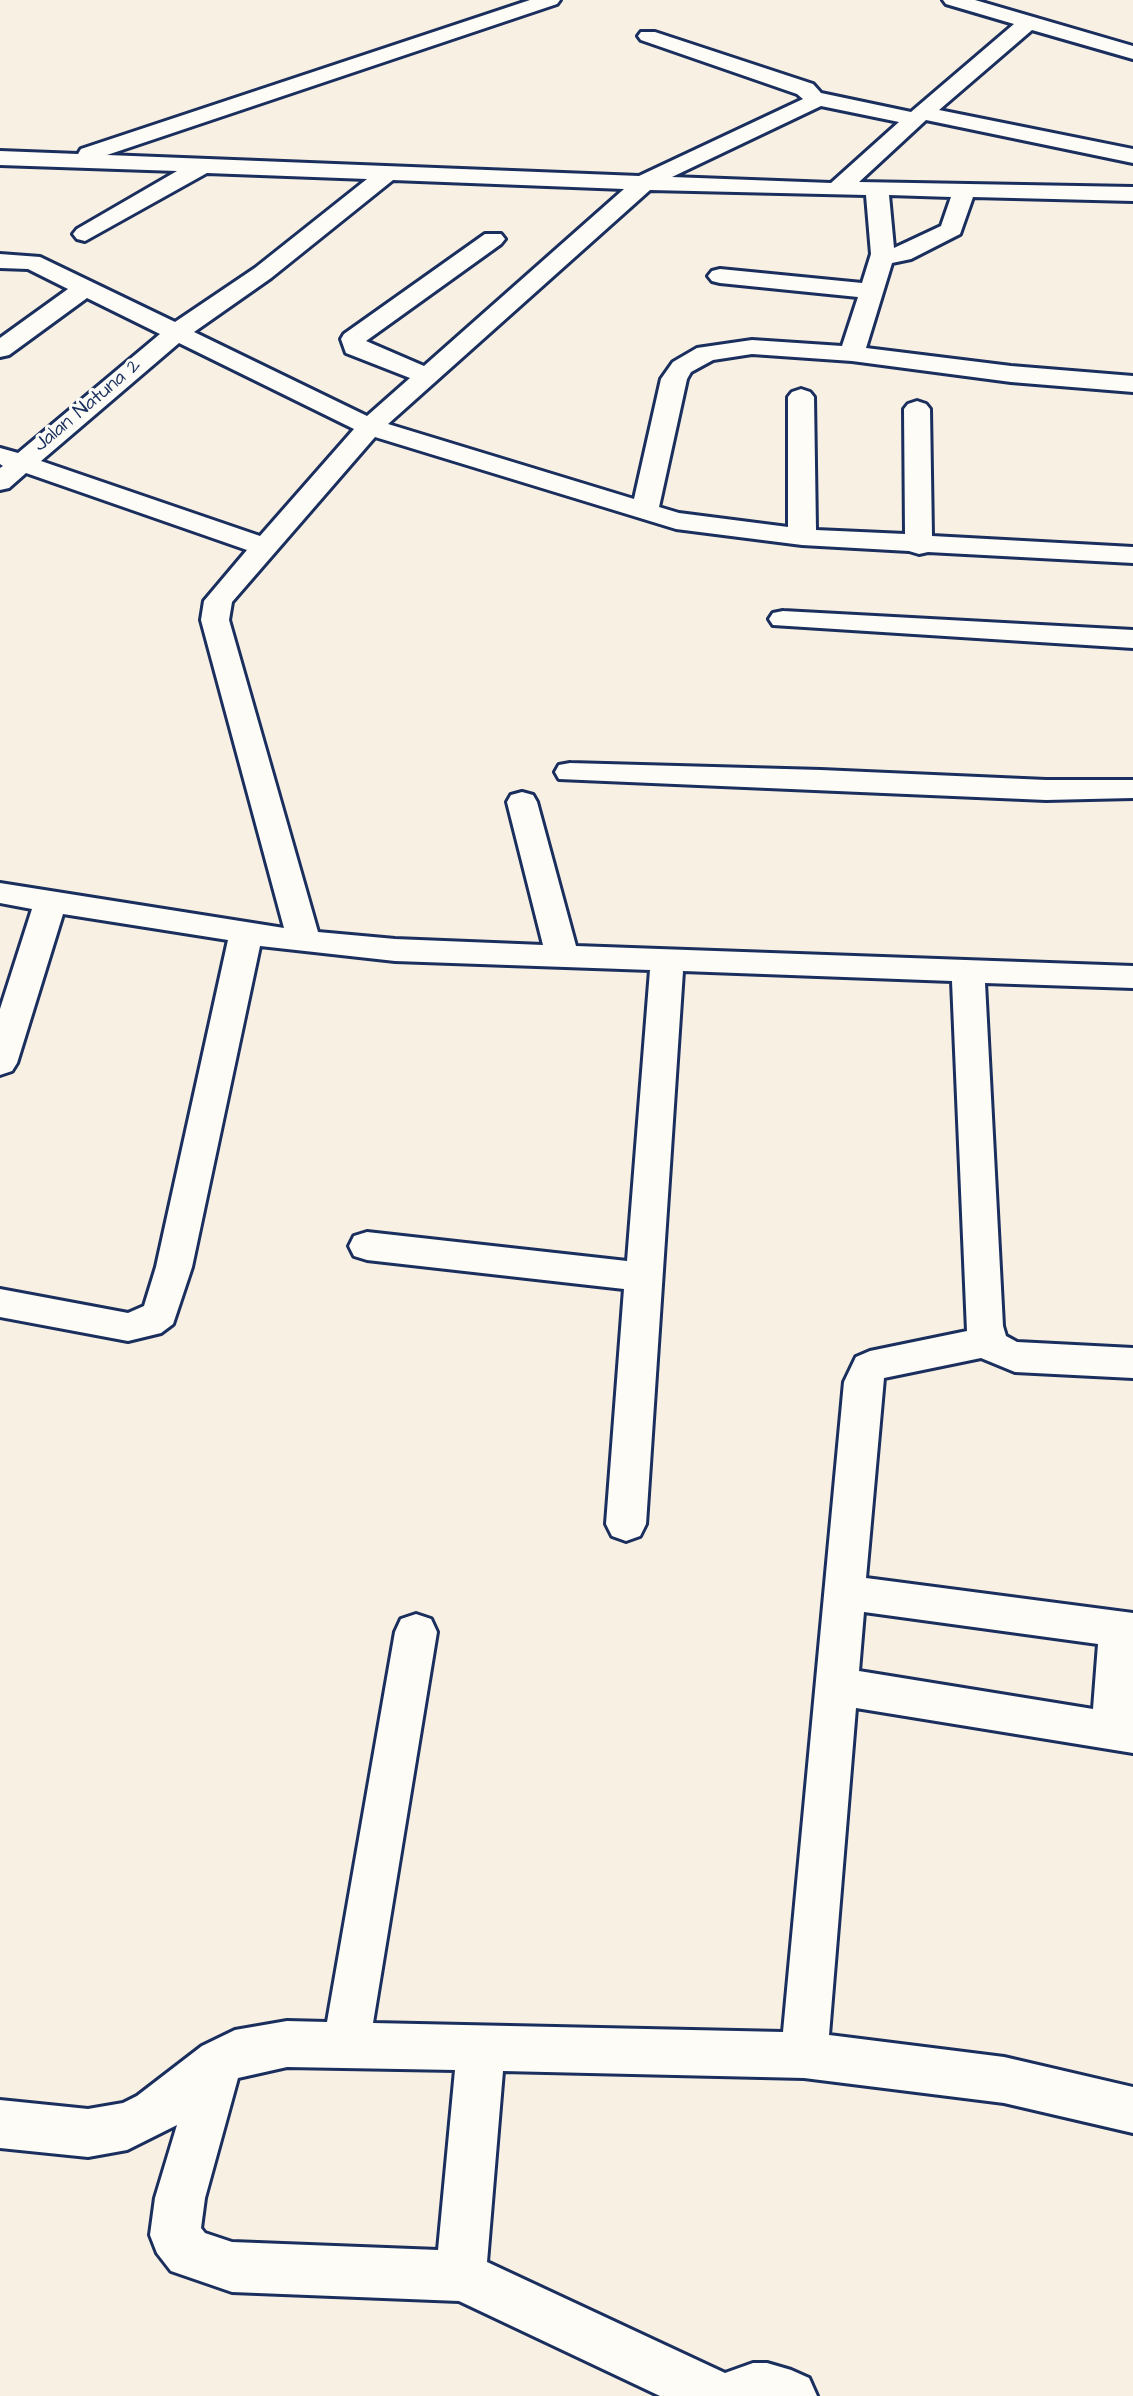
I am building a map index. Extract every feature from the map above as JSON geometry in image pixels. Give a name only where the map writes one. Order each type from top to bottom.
[{"type":"street","points":[[68,161],[550,0]]},
{"type":"street","points":[[953,0],[1133,53]]},
{"type":"street","points":[[837,190],[918,116],[1027,24]]},
{"type":"street","points":[[648,36],[805,89],[814,98],[1133,156]]},
{"type":"street","points":[[304,942],[215,620],[218,601],[370,427],[647,180],[812,103],[814,98]]},
{"type":"street","points":[[0,158],[647,180],[837,190],[877,188],[1133,194]]},
{"type":"street","points":[[85,234],[202,166]]},
{"type":"street","name":"Jalan Natuna 2","points":[[0,482],[10,459],[177,332],[263,273],[389,172]]},
{"type":"street","points":[[852,354],[882,257],[877,188]]},
{"type":"street","points":[[882,257],[903,254],[952,229],[964,190]]},
{"type":"street","points":[[427,376],[355,348],[352,340],[493,239]]},
{"type":"street","points":[[0,261],[15,259],[32,262],[370,427],[644,513],[715,527],[802,537],[919,546],[1133,555]]},
{"type":"street","points":[[720,276],[873,291]]},
{"type":"street","points":[[0,350],[84,289]]},
{"type":"street","points":[[644,513],[674,379],[689,362],[706,353],[738,347],[852,354],[1011,374],[1133,384]]},
{"type":"street","points":[[801,397],[802,537]]},
{"type":"street","points":[[917,409],[919,546]]},
{"type":"street","points":[[10,459],[264,547]]},
{"type":"street","points":[[783,619],[1133,639]]},
{"type":"street","points":[[570,772],[821,779],[1046,790],[1133,789]]},
{"type":"street","points":[[522,802],[563,957]]},
{"type":"street","points":[[0,893],[304,942],[395,950],[1133,977]]},
{"type":"street","points":[[0,1063],[50,902]]},
{"type":"street","points":[[0,1303],[128,1327],[148,1323],[160,1314],[174,1267],[246,933]]},
{"type":"street","points":[[626,1524],[641,1277],[667,959]]},
{"type":"street","points":[[968,969],[984,1326],[989,1342],[996,1350],[1015,1357],[1133,1363]]},
{"type":"street","points":[[367,1246],[641,1277]]},
{"type":"street","points":[[804,2055],[863,1382],[875,1364],[989,1342]]},
{"type":"street","points":[[836,1686],[1123,1733],[1126,1630],[843,1592]]},
{"type":"street","points":[[346,2046],[416,1632]]},
{"type":"street","points":[[0,2124],[88,2133],[127,2126],[154,2113],[219,2062],[235,2053],[261,2047],[804,2055],[1004,2080],[1133,2110]]},
{"type":"street","points":[[461,2276],[481,2048]]},
{"type":"street","points":[[219,2062],[180,2198],[175,2235],[182,2248],[201,2258],[232,2267],[461,2276],[717,2396]]},
{"type":"street","points":[[731,2396],[753,2389],[791,2396]]}]
